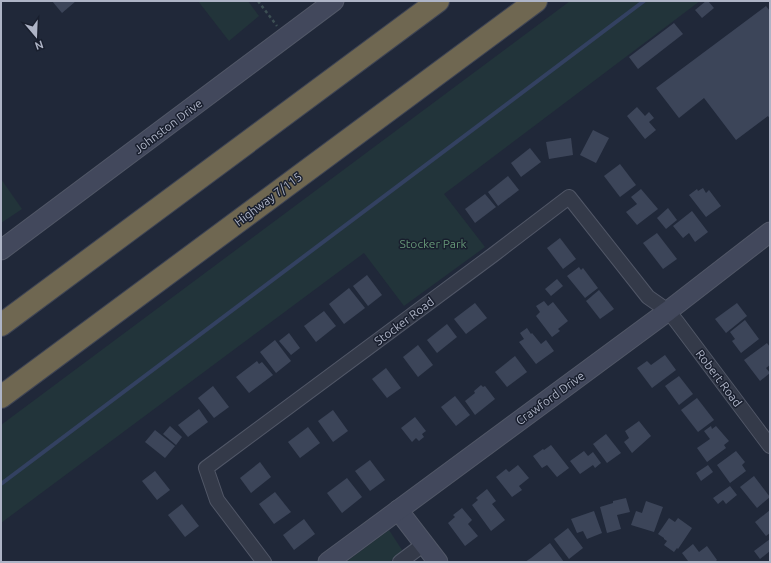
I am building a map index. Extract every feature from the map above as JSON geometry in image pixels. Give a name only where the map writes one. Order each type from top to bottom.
[{"type":"highway","points":[[1,325],[438,1]]},
{"type":"highway","name":"Highway 7/115","points":[[1,397],[536,1]]},
{"type":"street","name":"Johnston Drive","points":[[1,250],[334,1]]},
{"type":"street","name":"Stocker Road","points":[[264,562],[217,500],[206,468],[493,256],[569,197],[648,297],[668,311]]},
{"type":"street","name":"Crawford Drive","points":[[328,562],[668,311],[770,232]]},
{"type":"street","name":"Robert Road","points":[[668,311],[770,446]]},
{"type":"street","points":[[398,510],[438,562]]},
{"type":"street","points":[[400,562],[424,544]]},
{"type":"path","points":[[258,1],[286,37]]},
{"type":"green space","points":[[198,1],[248,1],[259,16],[229,41]]},
{"type":"green space","name":"Stocker Park","points":[[570,1],[700,1],[444,194],[485,247],[404,306],[364,253],[1,523],[1,425]]},
{"type":"green space","points":[[1,179],[22,209],[1,223]]},
{"type":"green space","points":[[389,530],[402,550],[399,555],[389,562],[346,562]]},
{"type":"building","points":[[52,1],[76,1],[62,13]]},
{"type":"building","points":[[708,1],[714,8],[702,18],[695,10]]},
{"type":"building","points":[[766,6],[770,11],[770,119],[768,116],[736,140],[704,98],[679,118],[656,88]]},
{"type":"building","points":[[674,23],[683,34],[638,69],[629,57]]},
{"type":"building","points":[[637,107],[645,116],[649,112],[654,118],[649,122],[656,130],[645,139],[627,116]]},
{"type":"building","points":[[593,130],[609,138],[596,163],[580,155]]},
{"type":"building","points":[[571,138],[573,155],[549,159],[546,142]]},
{"type":"building","points":[[530,148],[541,162],[521,177],[511,163]]},
{"type":"building","points":[[620,164],[636,185],[620,197],[604,176]]},
{"type":"building","points":[[508,176],[519,190],[498,206],[488,192]]},
{"type":"building","points":[[703,188],[706,193],[709,190],[721,206],[706,217],[689,195],[697,189],[698,191]]},
{"type":"building","points":[[641,189],[658,209],[637,225],[626,212],[637,204],[631,197]]},
{"type":"building","points":[[485,194],[496,207],[475,223],[465,209]]},
{"type":"building","points":[[668,208],[677,220],[666,229],[657,218]]},
{"type":"building","points":[[692,211],[708,232],[695,242],[689,233],[683,238],[673,226]]},
{"type":"building","points":[[657,233],[677,259],[663,269],[643,243]]},
{"type":"building","points":[[560,238],[576,259],[563,269],[547,248]]},
{"type":"building","points":[[579,267],[581,270],[583,268],[598,288],[585,298],[567,276]]},
{"type":"building","points":[[367,275],[382,295],[368,306],[353,286]]},
{"type":"building","points":[[557,279],[563,286],[551,296],[545,289]]},
{"type":"building","points":[[349,288],[365,308],[344,324],[329,304]]},
{"type":"building","points":[[599,290],[614,309],[600,319],[586,301]]},
{"type":"building","points":[[544,301],[548,306],[553,302],[568,321],[558,329],[560,331],[552,337],[536,316],[540,312],[536,306]]},
{"type":"building","points":[[475,303],[487,318],[466,334],[454,319]]},
{"type":"building","points":[[737,303],[747,316],[726,333],[715,319]]},
{"type":"building","points":[[324,311],[336,326],[316,342],[304,326]]},
{"type":"building","points":[[745,320],[759,339],[741,353],[732,341],[735,339],[730,332]]},
{"type":"building","points":[[447,324],[457,337],[437,353],[427,340]]},
{"type":"building","points":[[527,328],[541,344],[546,340],[554,351],[536,364],[519,342],[524,339],[520,333]]},
{"type":"building","points":[[289,333],[300,348],[291,355],[279,341]]},
{"type":"building","points":[[275,340],[291,361],[276,373],[260,352]]},
{"type":"building","points":[[767,343],[770,347],[770,365],[766,368],[770,373],[760,381],[744,360]]},
{"type":"building","points":[[418,345],[433,365],[418,377],[403,357]]},
{"type":"building","points":[[665,355],[676,370],[652,388],[637,368],[647,361],[651,365]]},
{"type":"building","points":[[515,356],[527,372],[507,387],[495,372]]},
{"type":"building","points":[[257,361],[259,364],[262,362],[273,375],[249,393],[236,377]]},
{"type":"building","points":[[386,368],[401,388],[387,398],[372,379]]},
{"type":"building","points":[[679,376],[693,394],[679,405],[665,386]]},
{"type":"building","points":[[481,385],[483,387],[485,386],[495,399],[475,415],[465,401],[475,393],[474,391]]},
{"type":"building","points":[[213,386],[229,407],[214,418],[198,398]]},
{"type":"building","points":[[455,396],[470,415],[456,426],[441,407]]},
{"type":"building","points":[[697,398],[714,420],[698,432],[681,410]]},
{"type":"building","points":[[199,409],[208,422],[188,437],[178,425]]},
{"type":"building","points":[[333,410],[348,431],[333,442],[318,421]]},
{"type":"building","points":[[415,417],[426,431],[422,434],[424,437],[419,441],[416,438],[412,442],[401,428]]},
{"type":"building","points":[[639,421],[651,436],[632,453],[624,442],[629,438],[625,431]]},
{"type":"building","points":[[170,426],[182,437],[176,445],[163,434]]},
{"type":"building","points":[[711,426],[712,429],[716,426],[729,441],[724,445],[726,448],[707,462],[697,448],[710,439],[704,431]]},
{"type":"building","points":[[308,427],[320,443],[300,458],[288,442]]},
{"type":"building","points":[[155,430],[175,446],[165,458],[145,442]]},
{"type":"building","points":[[606,434],[621,453],[607,463],[593,444]]},
{"type":"building","points":[[551,445],[569,468],[557,477],[547,465],[542,468],[533,456]]},
{"type":"building","points":[[584,451],[588,456],[593,452],[601,463],[595,468],[593,465],[580,474],[570,461]]},
{"type":"building","points":[[736,451],[745,462],[742,465],[746,471],[730,483],[717,465]]},
{"type":"building","points":[[370,460],[385,480],[370,491],[355,471]]},
{"type":"building","points":[[260,462],[271,477],[251,493],[240,478]]},
{"type":"building","points":[[518,465],[529,478],[519,486],[522,490],[512,497],[496,477],[506,469],[509,472]]},
{"type":"building","points":[[708,465],[713,472],[701,481],[696,473]]},
{"type":"building","points":[[155,471],[170,490],[157,500],[142,481]]},
{"type":"building","points":[[754,476],[770,497],[757,508],[740,487]]},
{"type":"building","points":[[347,478],[362,497],[342,513],[327,493]]},
{"type":"building","points":[[730,486],[737,495],[726,504],[723,500],[718,504],[713,498]]},
{"type":"building","points":[[487,489],[496,501],[492,504],[505,520],[491,531],[472,505],[478,500],[476,498]]},
{"type":"building","points":[[275,492],[291,512],[274,524],[259,504]]},
{"type":"building","points":[[626,498],[630,512],[617,515],[621,529],[607,533],[600,507],[613,503],[613,501]]},
{"type":"building","points":[[646,501],[663,507],[654,532],[631,525],[636,511],[642,513]]},
{"type":"building","points":[[182,504],[199,526],[185,537],[168,515]]},
{"type":"building","points":[[462,508],[472,520],[468,524],[478,536],[465,546],[448,523],[455,517],[453,515]]},
{"type":"building","points":[[770,510],[770,533],[766,536],[755,522]]},
{"type":"building","points":[[594,511],[602,533],[587,539],[583,531],[577,533],[571,519]]},
{"type":"building","points":[[669,518],[675,522],[678,518],[692,528],[678,549],[677,548],[674,552],[664,545],[667,541],[658,534]]},
{"type":"building","points":[[304,519],[315,534],[294,550],[283,535]]},
{"type":"building","points":[[568,528],[583,548],[569,559],[554,539]]},
{"type":"building","points":[[770,539],[770,551],[760,559],[754,551]]},
{"type":"building","points":[[550,543],[564,562],[525,562],[531,558]]},
{"type":"building","points":[[693,544],[699,552],[707,546],[717,560],[715,562],[686,562],[688,561],[682,553]]},
{"type":"waterway","points":[[1,484],[644,1]]}]
